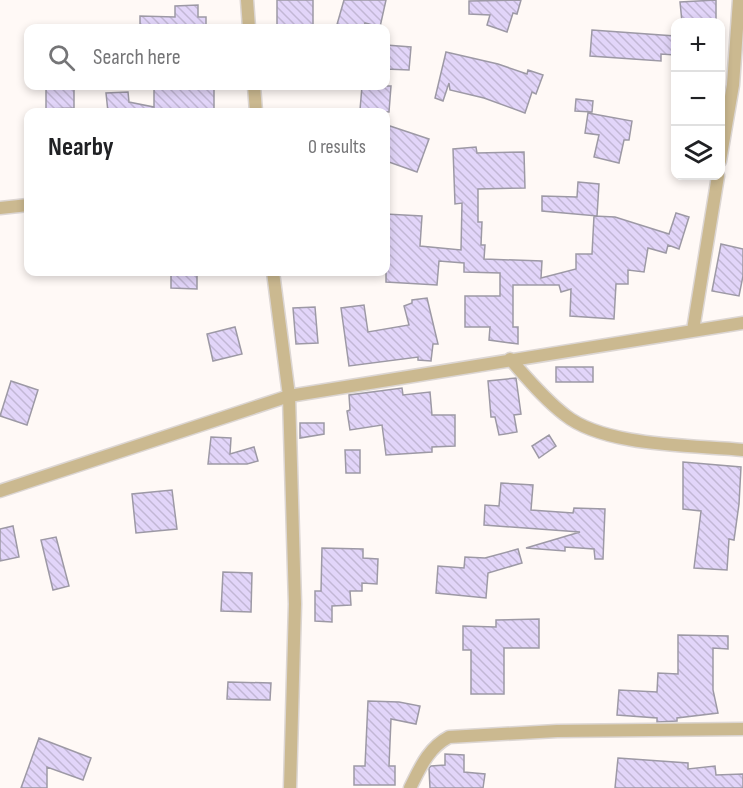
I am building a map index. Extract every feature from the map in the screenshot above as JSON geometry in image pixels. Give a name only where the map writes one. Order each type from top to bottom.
[{"type":"street","points":[[247,0],[249,24]]},
{"type":"street","points":[[725,140],[738,86],[740,0]]},
{"type":"street","points":[[254,90],[256,108]]},
{"type":"street","points":[[693,330],[717,180]]},
{"type":"street","points":[[0,208],[24,205]]},
{"type":"street","points":[[273,276],[288,396],[295,604],[290,788]]},
{"type":"street","points":[[0,491],[288,396],[743,323]]},
{"type":"street","points":[[510,359],[566,416],[597,431],[632,439],[743,450]]},
{"type":"street","points":[[410,788],[424,759],[437,743],[449,737],[557,731],[743,729]]},
{"type":"building","points":[[277,0],[313,0],[313,24],[277,24]]},
{"type":"building","points":[[344,0],[386,0],[381,24],[337,24]]},
{"type":"building","points":[[521,0],[517,14],[513,13],[507,32],[487,25],[490,15],[469,14],[469,1]]},
{"type":"building","points":[[716,0],[716,18],[682,18],[680,2]]},
{"type":"building","points":[[198,5],[198,17],[206,17],[206,24],[140,24],[140,16],[175,17],[175,6]]},
{"type":"building","points":[[592,30],[671,36],[671,55],[661,54],[661,61],[590,56]]},
{"type":"building","points":[[390,45],[411,47],[409,70],[390,69]]},
{"type":"building","points":[[446,52],[498,64],[527,74],[528,70],[543,75],[536,94],[532,92],[525,113],[484,98],[450,90],[449,83],[443,101],[435,98]]},
{"type":"building","points":[[391,86],[389,108],[360,108],[362,90],[390,90]]},
{"type":"building","points":[[46,90],[74,90],[74,108],[46,108]]},
{"type":"building","points":[[154,90],[214,90],[214,108],[108,108],[106,93],[128,92],[129,102],[154,107]]},
{"type":"building","points":[[576,99],[593,101],[592,112],[575,111]]},
{"type":"building","points":[[588,113],[632,121],[629,140],[624,140],[619,163],[594,157],[599,135],[585,133]]},
{"type":"building","points":[[390,126],[429,139],[417,172],[390,162]]},
{"type":"building","points":[[476,147],[477,153],[524,152],[525,188],[478,189],[478,222],[482,222],[481,245],[485,245],[484,259],[542,261],[541,278],[576,269],[576,254],[592,254],[594,216],[615,217],[669,234],[676,213],[689,217],[679,249],[668,245],[666,253],[648,248],[644,272],[628,270],[628,284],[616,284],[614,319],[570,316],[571,289],[561,292],[559,285],[513,285],[513,327],[518,327],[518,344],[489,340],[490,327],[465,327],[465,296],[500,296],[500,273],[464,272],[464,263],[439,261],[437,285],[386,282],[386,276],[390,276],[390,214],[422,216],[420,246],[461,250],[462,203],[455,204],[453,149]]},
{"type":"building","points":[[578,182],[599,184],[597,216],[542,211],[542,196],[577,197]]},
{"type":"building","points":[[721,244],[743,249],[743,276],[739,296],[712,291]]},
{"type":"building","points":[[171,276],[197,276],[197,289],[171,288]]},
{"type":"building","points":[[427,298],[438,344],[433,344],[431,361],[418,360],[418,357],[349,366],[341,308],[364,305],[368,332],[409,325],[404,306],[412,303],[412,300]]},
{"type":"building","points":[[315,307],[318,343],[296,344],[293,308]]},
{"type":"building","points":[[235,327],[242,354],[213,361],[207,334]]},
{"type":"building","points":[[556,367],[593,367],[593,382],[556,382]]},
{"type":"building","points":[[516,378],[521,414],[514,415],[517,432],[499,435],[495,417],[491,417],[488,381]]},
{"type":"building","points":[[11,381],[38,390],[27,425],[0,416]]},
{"type":"building","points":[[402,388],[403,395],[430,392],[432,415],[455,415],[455,446],[432,447],[432,452],[386,455],[382,425],[350,430],[347,411],[350,410],[349,395]]},
{"type":"building","points":[[300,423],[324,423],[324,434],[300,438]]},
{"type":"building","points":[[549,435],[556,446],[539,458],[532,446]]},
{"type":"building","points":[[211,437],[231,438],[230,454],[254,447],[258,461],[247,464],[208,464]]},
{"type":"building","points":[[345,450],[360,450],[360,473],[346,473]]},
{"type":"building","points":[[683,462],[741,467],[739,504],[734,540],[729,539],[727,570],[694,568],[701,511],[683,509]]},
{"type":"building","points":[[501,483],[533,485],[531,510],[573,513],[574,508],[605,509],[603,559],[595,559],[594,549],[565,547],[565,551],[526,548],[580,532],[484,525],[485,505],[499,506]]},
{"type":"building","points":[[172,490],[177,529],[136,533],[132,494]]},
{"type":"building","points":[[13,526],[19,557],[0,561],[0,529]]},
{"type":"building","points":[[56,537],[69,586],[53,590],[41,540]]},
{"type":"building","points":[[322,548],[363,549],[363,558],[378,559],[377,584],[362,583],[362,591],[350,591],[351,605],[332,606],[332,622],[315,621],[315,591],[321,591]]},
{"type":"building","points":[[518,549],[522,563],[488,573],[486,598],[436,593],[438,566],[464,568],[465,557],[485,558]]},
{"type":"building","points":[[223,572],[252,573],[251,612],[221,611]]},
{"type":"building","points":[[539,619],[539,648],[504,648],[504,694],[471,694],[471,650],[463,650],[463,626],[496,627],[496,620]]},
{"type":"building","points":[[678,635],[728,636],[728,649],[713,648],[713,690],[718,713],[677,718],[677,721],[657,722],[657,718],[617,715],[619,690],[657,692],[658,673],[678,674]]},
{"type":"building","points":[[228,682],[271,683],[270,700],[227,699]]},
{"type":"building","points":[[368,701],[399,702],[420,706],[416,724],[391,719],[389,766],[395,766],[395,785],[354,785],[354,766],[365,766]]},
{"type":"building","points":[[39,738],[91,758],[83,780],[47,767],[47,788],[21,788]]},
{"type":"building","points":[[445,754],[464,755],[464,772],[485,774],[483,788],[430,788],[429,768],[445,765]]},
{"type":"building","points":[[618,758],[688,763],[688,769],[715,766],[716,775],[743,774],[743,788],[615,788]]}]
